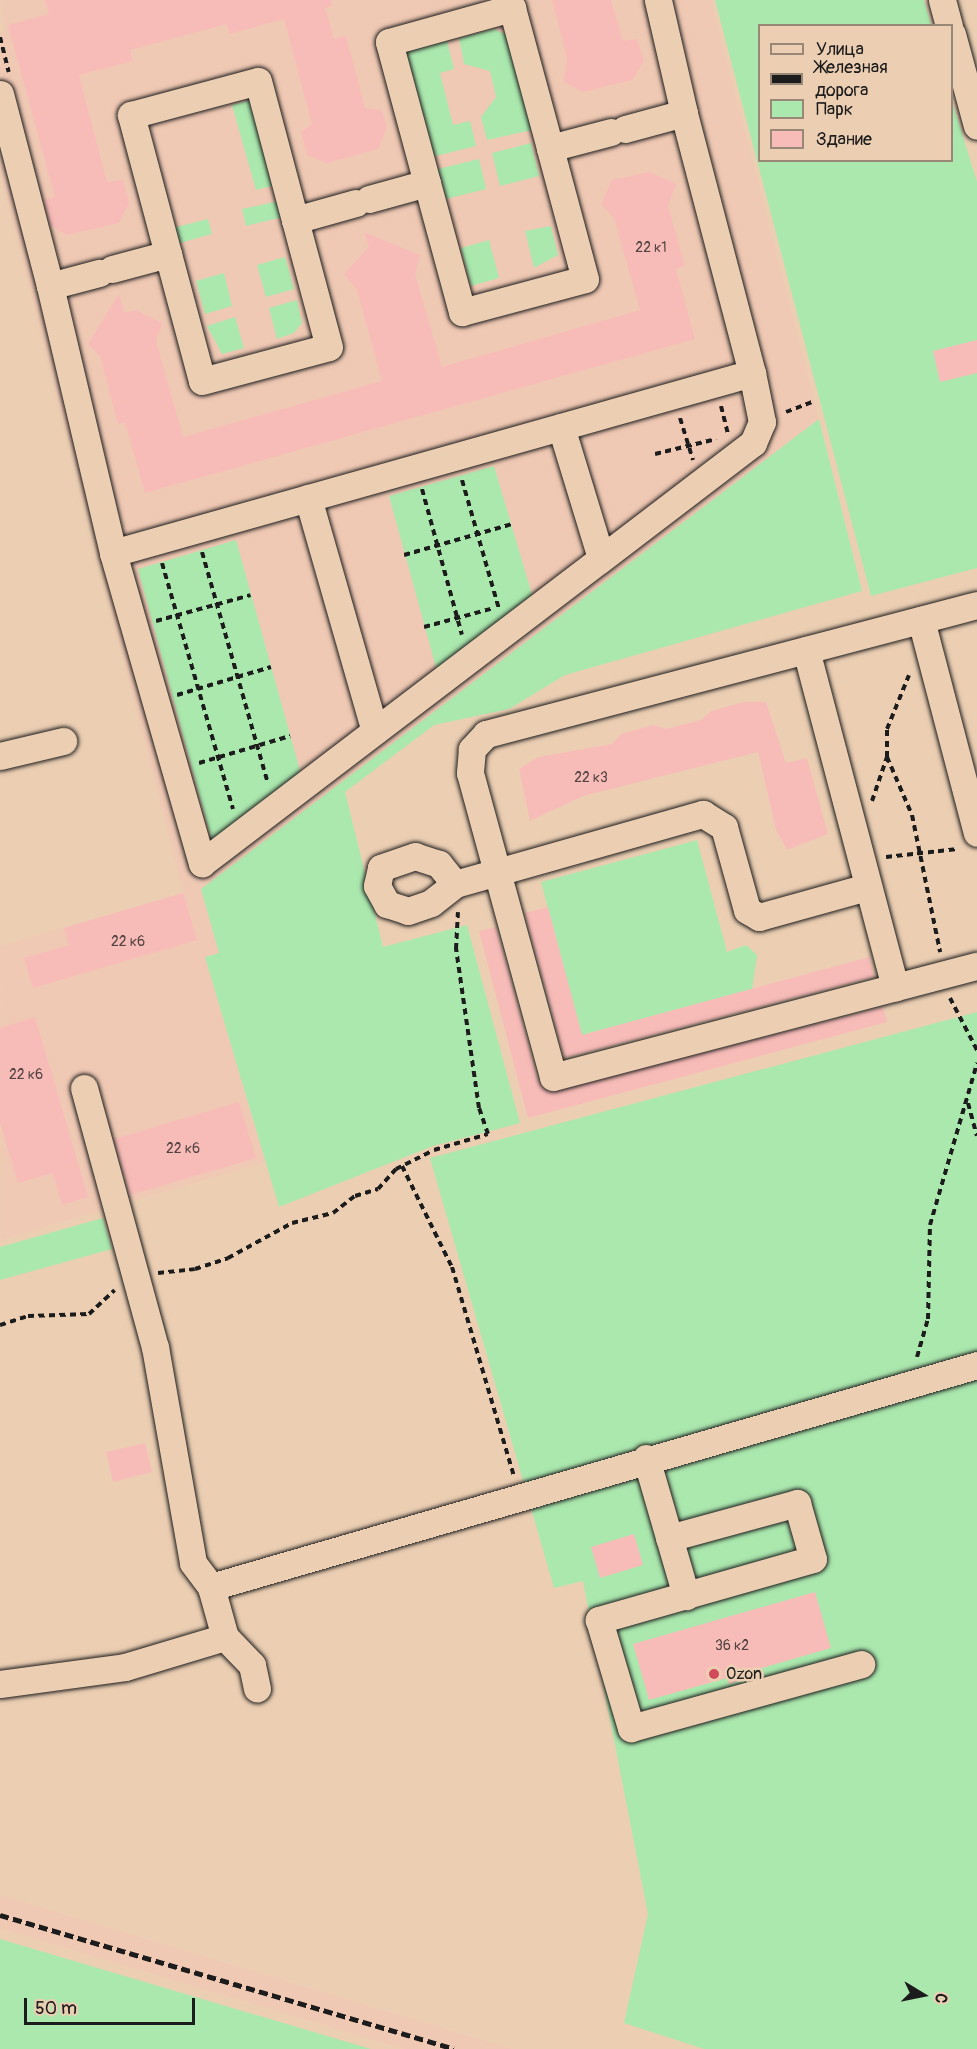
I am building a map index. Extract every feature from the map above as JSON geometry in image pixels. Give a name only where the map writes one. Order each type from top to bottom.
[{"type":"street","points":[[5,88],[113,553],[202,863],[470,660],[502,619],[601,558],[701,482],[731,446],[753,442],[762,422],[752,373],[684,112],[658,0]]},
{"type":"street","points":[[942,0],[948,24]]},
{"type":"street","points":[[512,8],[585,279],[462,312],[427,183],[389,42],[512,8]]},
{"type":"street","points":[[953,41],[977,126]]},
{"type":"street","points":[[258,81],[329,347],[202,381],[168,254],[131,115],[258,81]]},
{"type":"street","points":[[550,148],[684,112]]},
{"type":"street","points":[[295,220],[427,183]]},
{"type":"street","points":[[50,286],[168,254]]},
{"type":"street","points":[[113,553],[752,373]]},
{"type":"street","points":[[561,427],[601,558]]},
{"type":"street","points":[[308,498],[375,731]]},
{"type":"street","points":[[977,605],[486,734],[472,749],[470,773],[553,1077],[977,966]]},
{"type":"street","points":[[921,620],[971,841]]},
{"type":"street","points":[[806,650],[895,987]]},
{"type":"street","points":[[0,756],[63,741]]},
{"type":"street","points":[[455,884],[703,814],[724,826],[747,910],[759,917],[864,874]]},
{"type":"street","points":[[84,1088],[138,1276],[165,1396],[193,1563],[211,1587],[225,1637],[252,1665],[257,1688]]},
{"type":"street","points":[[211,1587],[646,1458],[977,1365]]},
{"type":"street","points":[[646,1458],[686,1596]]},
{"type":"street","points":[[669,1538],[797,1503],[813,1559],[599,1620],[631,1728],[818,1663],[861,1664]]},
{"type":"street","points":[[0,1684],[125,1667],[225,1637]]},
{"type":"path","points":[[0,37],[5,88]]},
{"type":"path","points":[[655,454],[689,446],[731,446],[715,384]]},
{"type":"path","points":[[673,395],[701,482]]},
{"type":"path","points":[[783,400],[785,418]]},
{"type":"path","points":[[786,412],[815,401]]},
{"type":"path","points":[[456,457],[502,619]]},
{"type":"path","points":[[416,468],[470,660]]},
{"type":"path","points":[[404,555],[512,524]]},
{"type":"path","points":[[196,530],[275,808]]},
{"type":"path","points":[[156,541],[240,834]]},
{"type":"path","points":[[134,627],[251,595]]},
{"type":"path","points":[[502,619],[509,603]]},
{"type":"path","points":[[424,627],[457,617],[502,619]]},
{"type":"path","points":[[850,822],[870,806],[887,757],[887,729],[896,702],[928,646]]},
{"type":"path","points":[[156,702],[271,667]]},
{"type":"path","points":[[175,770],[290,736]]},
{"type":"path","points":[[887,757],[905,788],[952,1005],[977,1050]]},
{"type":"path","points":[[864,874],[918,850],[971,841]]},
{"type":"path","points":[[0,1325],[28,1316],[89,1314],[138,1276],[195,1269],[228,1258],[292,1223],[333,1213],[355,1196],[378,1190],[402,1166],[489,1131],[479,1108],[456,949],[460,926],[455,884]]},
{"type":"path","points":[[909,1384],[928,1319],[930,1225],[968,1102],[977,1063]]},
{"type":"path","points":[[968,1102],[977,1136]]},
{"type":"path","points":[[402,1166],[452,1267],[518,1496]]},
{"type":"shaded area","points":[[0,0],[711,0],[819,419],[201,889],[219,953],[205,958],[265,1162],[1,1240],[0,946],[183,893],[0,170],[0,33],[5,32]]},
{"type":"shaded area","points":[[0,1895],[512,2049],[404,2049],[0,1928]]},
{"type":"green space","points":[[715,0],[924,0],[931,24],[758,24],[758,162],[953,162],[953,104],[977,182],[977,568],[871,596]]},
{"type":"green space","points":[[494,29],[509,36],[532,130],[487,140],[481,117],[496,97],[490,71],[464,64],[459,38]]},
{"type":"green space","points":[[447,41],[454,69],[440,73],[453,125],[470,121],[476,146],[428,158],[402,51]]},
{"type":"green space","points":[[251,100],[275,185],[256,190],[232,105]]},
{"type":"green space","points":[[531,143],[539,176],[500,186],[492,153]]},
{"type":"green space","points":[[479,159],[486,189],[446,199],[438,169]]},
{"type":"green space","points":[[279,201],[283,217],[246,226],[242,209]]},
{"type":"green space","points":[[208,219],[212,234],[173,245],[169,229]]},
{"type":"green space","points":[[551,226],[558,255],[534,268],[525,231]]},
{"type":"green space","points":[[489,240],[499,278],[471,286],[461,248]]},
{"type":"green space","points":[[285,257],[294,289],[266,297],[257,265]]},
{"type":"green space","points":[[224,273],[232,306],[205,314],[196,281]]},
{"type":"green space","points":[[297,300],[302,323],[294,333],[277,339],[269,308]]},
{"type":"green space","points":[[235,317],[244,348],[222,354],[207,326]]},
{"type":"green space","points":[[819,419],[862,591],[565,675],[509,709],[434,725],[345,792],[383,947],[467,925],[520,1123],[433,1146],[279,1207],[205,957],[219,953],[201,889]]},
{"type":"green space","points":[[494,466],[536,608],[440,682],[389,496]]},
{"type":"green space","points":[[236,540],[304,785],[215,853],[138,569]]},
{"type":"green space","points":[[697,840],[727,952],[746,945],[757,955],[752,989],[582,1035],[541,882]]},
{"type":"green space","points":[[977,1012],[977,2049],[704,2049],[624,2023],[648,1914],[583,1581],[554,1588],[430,1158]]},
{"type":"green space","points":[[103,1218],[112,1249],[0,1280],[0,1247]]},
{"type":"green space","points":[[0,1939],[371,2049],[0,2049]]},
{"type":"building","points":[[45,0],[331,0],[332,6],[325,8],[334,39],[346,36],[365,108],[382,110],[387,128],[378,149],[327,163],[307,155],[301,132],[312,124],[284,19],[229,34],[227,24],[130,50],[133,61],[79,75],[107,182],[123,180],[129,203],[119,223],[67,235],[50,225],[44,200],[55,197],[8,25],[49,14]]},
{"type":"building","points":[[552,0],[611,0],[623,41],[637,39],[644,61],[632,80],[583,92],[564,82],[567,57]]},
{"type":"building","points":[[650,172],[676,184],[668,206],[685,266],[676,269],[695,339],[145,493],[125,422],[118,424],[100,356],[88,344],[119,294],[124,313],[136,310],[162,323],[156,341],[183,437],[382,381],[357,290],[344,274],[369,247],[364,232],[420,255],[415,274],[442,367],[640,310],[614,218],[601,204],[612,180]]},
{"type":"building","points":[[977,340],[977,373],[940,382],[933,351]]},
{"type":"building","points":[[744,702],[766,702],[786,763],[807,758],[828,834],[787,850],[776,830],[758,752],[583,796],[530,821],[519,769],[538,757],[612,744],[621,734],[654,725],[666,729],[701,720],[711,711]]},
{"type":"building","points":[[183,893],[197,940],[33,988],[24,958],[69,945],[64,928]]},
{"type":"building","points":[[548,907],[582,1035],[869,957],[874,977],[564,1058],[525,913]]},
{"type":"building","points":[[496,927],[538,1081],[549,1092],[883,1007],[887,1022],[528,1118],[479,931]]},
{"type":"building","points":[[35,1017],[88,1197],[62,1205],[53,1173],[18,1183],[0,1123],[0,1028]]},
{"type":"building","points":[[239,1102],[256,1158],[130,1195],[114,1139]]},
{"type":"building","points":[[145,1443],[152,1472],[113,1482],[106,1452]]},
{"type":"building","points":[[634,1534],[643,1565],[600,1578],[591,1547]]},
{"type":"building","points":[[815,1592],[831,1648],[748,1672],[750,1678],[729,1684],[727,1678],[649,1700],[633,1644]]},
{"type":"railway","points":[[0,1915],[454,2049]]},
{"type":"place","name":"Ozon","points":[[714,1674]]}]
